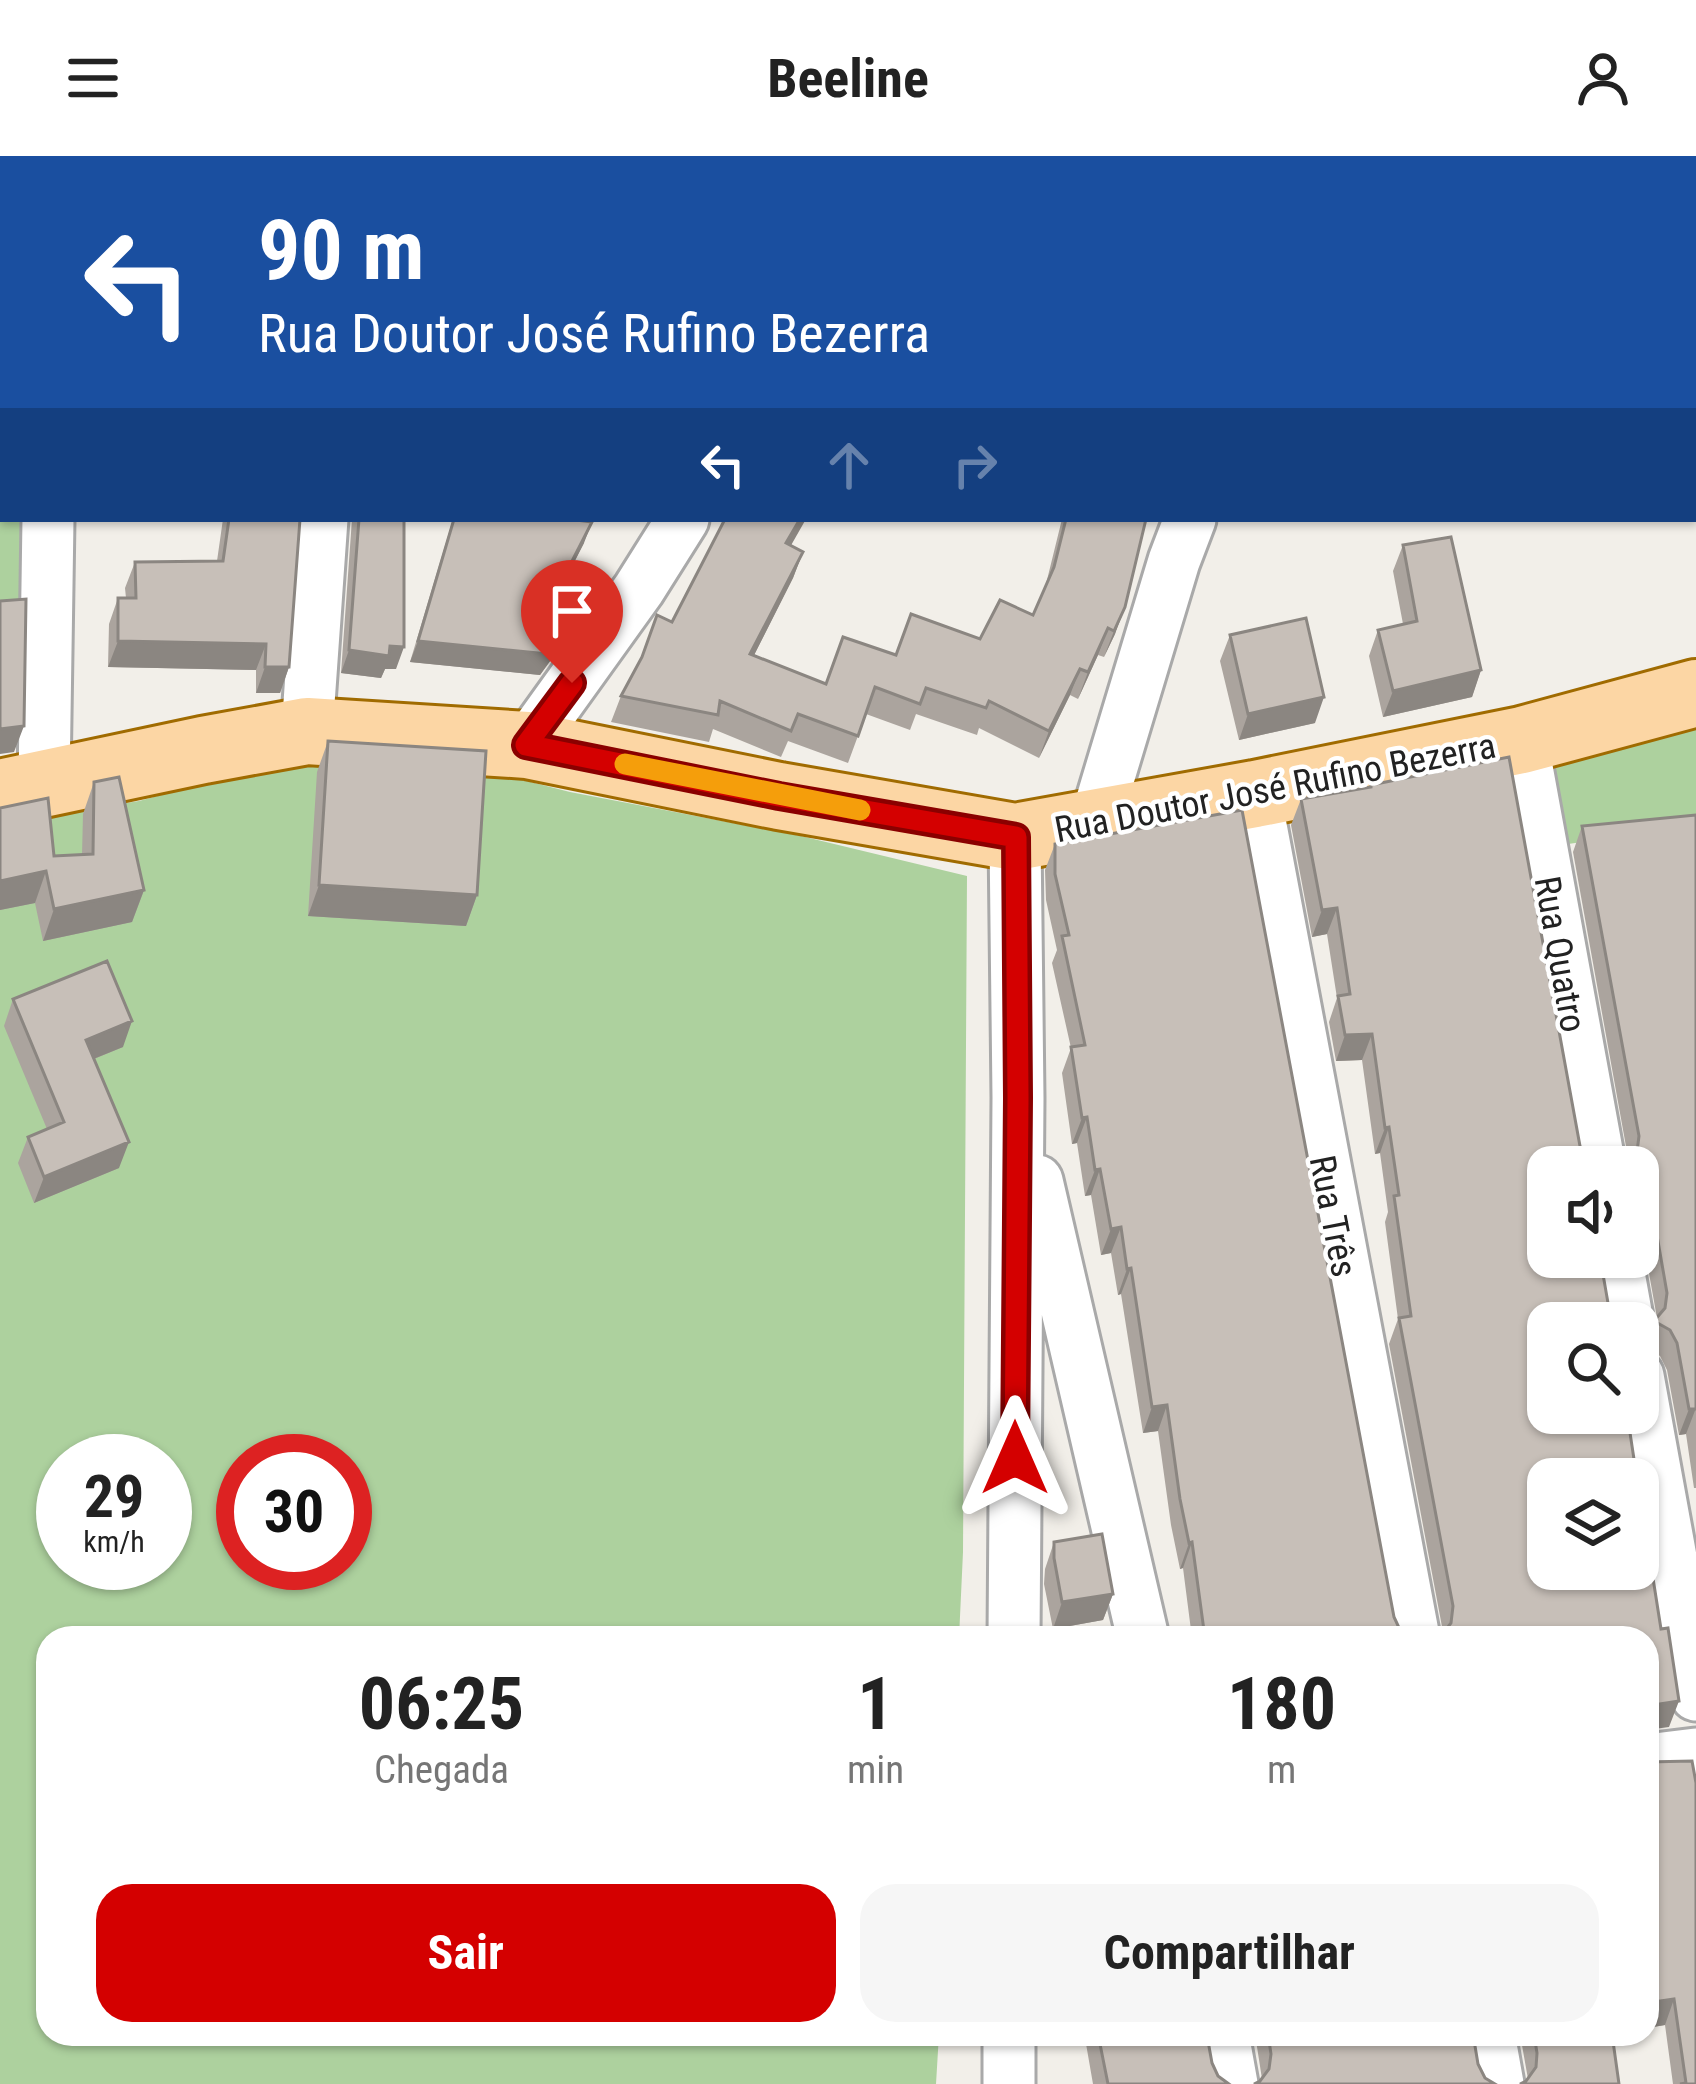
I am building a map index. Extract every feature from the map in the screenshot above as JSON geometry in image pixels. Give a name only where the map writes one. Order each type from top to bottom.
[{"type":"main road","name":"Rua Doutor José Rufino Bezerra","points":[[22,788],[307,731],[526,745],[1016,837],[1522,740],[1696,693]]},
{"type":"street","points":[[22,788],[49,522]]},
{"type":"street","points":[[307,731],[322,522]]},
{"type":"street","points":[[526,745],[639,589],[681,522]]},
{"type":"street","points":[[1095,823],[1189,522]]},
{"type":"street","name":"Rua Quatro","points":[[1522,740],[1596,1146]]},
{"type":"street","name":"Rua Três","points":[[1255,794],[1412,1626]]},
{"type":"street","points":[[1014,1626],[1016,837]]},
{"type":"street","points":[[1018,1098],[1140,1626]]},
{"type":"street","points":[[1649,1434],[1696,1695]]},
{"type":"street","points":[[1659,1759],[1696,1754]]},
{"type":"street","points":[[1009,2084],[1010,2046]]},
{"type":"street","points":[[1225,2046],[1232,2084]]},
{"type":"street","points":[[1491,2046],[1498,2084]]},
{"type":"green space","points":[[0,522],[26,522],[24,614],[0,614]]},
{"type":"green space","points":[[1696,721],[1696,826],[1561,845],[1545,762]]},
{"type":"green space","points":[[303,757],[483,770],[967,876],[960,1626],[36,1626],[36,2046],[938,2046],[936,2084],[0,2084],[0,823],[139,801]]},
{"type":"building","points":[[229,522],[300,522],[289,667],[265,667],[266,644],[118,641],[118,598],[136,598],[135,562],[223,561]]},
{"type":"building","points":[[359,522],[404,522],[404,647],[390,646],[389,656],[349,650]]},
{"type":"building","points":[[453,522],[592,522],[567,571],[561,636],[548,654],[418,641]]},
{"type":"building","points":[[723,522],[798,522],[786,543],[803,552],[750,654],[826,684],[843,637],[896,655],[911,614],[980,639],[1000,600],[1033,615],[1054,567],[1065,522],[1145,522],[1125,607],[1114,631],[1108,628],[1088,672],[1080,669],[1049,731],[989,701],[986,708],[926,688],[920,704],[875,687],[858,736],[798,714],[791,731],[720,701],[718,715],[621,696],[657,615],[672,622]]},
{"type":"building","points":[[1451,537],[1481,670],[1393,691],[1378,630],[1417,621],[1403,545]]},
{"type":"building","points":[[26,599],[24,726],[0,729],[0,601]]},
{"type":"building","points":[[1306,618],[1324,697],[1248,714],[1230,635]]},
{"type":"building","points":[[328,741],[486,751],[477,895],[319,885]]},
{"type":"building","points":[[1509,757],[1580,1146],[1527,1146],[1527,1278],[1604,1278],[1608,1302],[1527,1302],[1527,1434],[1630,1434],[1634,1458],[1527,1458],[1527,1590],[1655,1590],[1661,1629],[1668,1628],[1679,1701],[1659,1704],[1659,1626],[1449,1626],[1453,1606],[1399,1318],[1411,1316],[1389,1127],[1385,1128],[1372,1034],[1345,1035],[1338,996],[1350,994],[1337,908],[1322,910],[1301,799]]},
{"type":"building","points":[[119,777],[144,890],[54,909],[46,871],[0,881],[0,808],[48,798],[54,856],[93,854],[94,782]]},
{"type":"building","points":[[1242,810],[1398,1626],[1203,1626],[1167,1405],[1152,1407],[1131,1268],[1127,1269],[1121,1227],[1111,1229],[1087,1117],[1082,1118],[1071,1047],[1085,1045],[1062,936],[1069,935],[1055,874],[1055,844]]},
{"type":"building","points":[[1696,815],[1696,1409],[1689,1409],[1677,1343],[1670,1330],[1659,1324],[1667,1293],[1659,1247],[1659,1146],[1638,1146],[1582,826]]},
{"type":"building","points":[[107,961],[132,1021],[86,1040],[129,1142],[44,1177],[28,1137],[64,1122],[13,999]]},
{"type":"building","points":[[1102,1534],[1113,1594],[1062,1602],[1054,1542]]},
{"type":"building","points":[[1692,1761],[1696,1783],[1696,2084],[1680,2084],[1686,2083],[1674,1999],[1659,2001],[1659,1762]]},
{"type":"building","points":[[1100,2046],[1209,2046],[1218,2076],[1229,2084],[1108,2084]]},
{"type":"building","points":[[1270,2046],[1475,2046],[1485,2078],[1495,2084],[1254,2084],[1269,2069]]},
{"type":"building","points":[[1536,2046],[1614,2046],[1619,2084],[1520,2084],[1536,2067]]},
{"type":"slow traffic","points":[[625,764],[860,810]]},
{"type":"route","points":[[572,683],[526,745],[1016,837],[1015,1458]]}]
